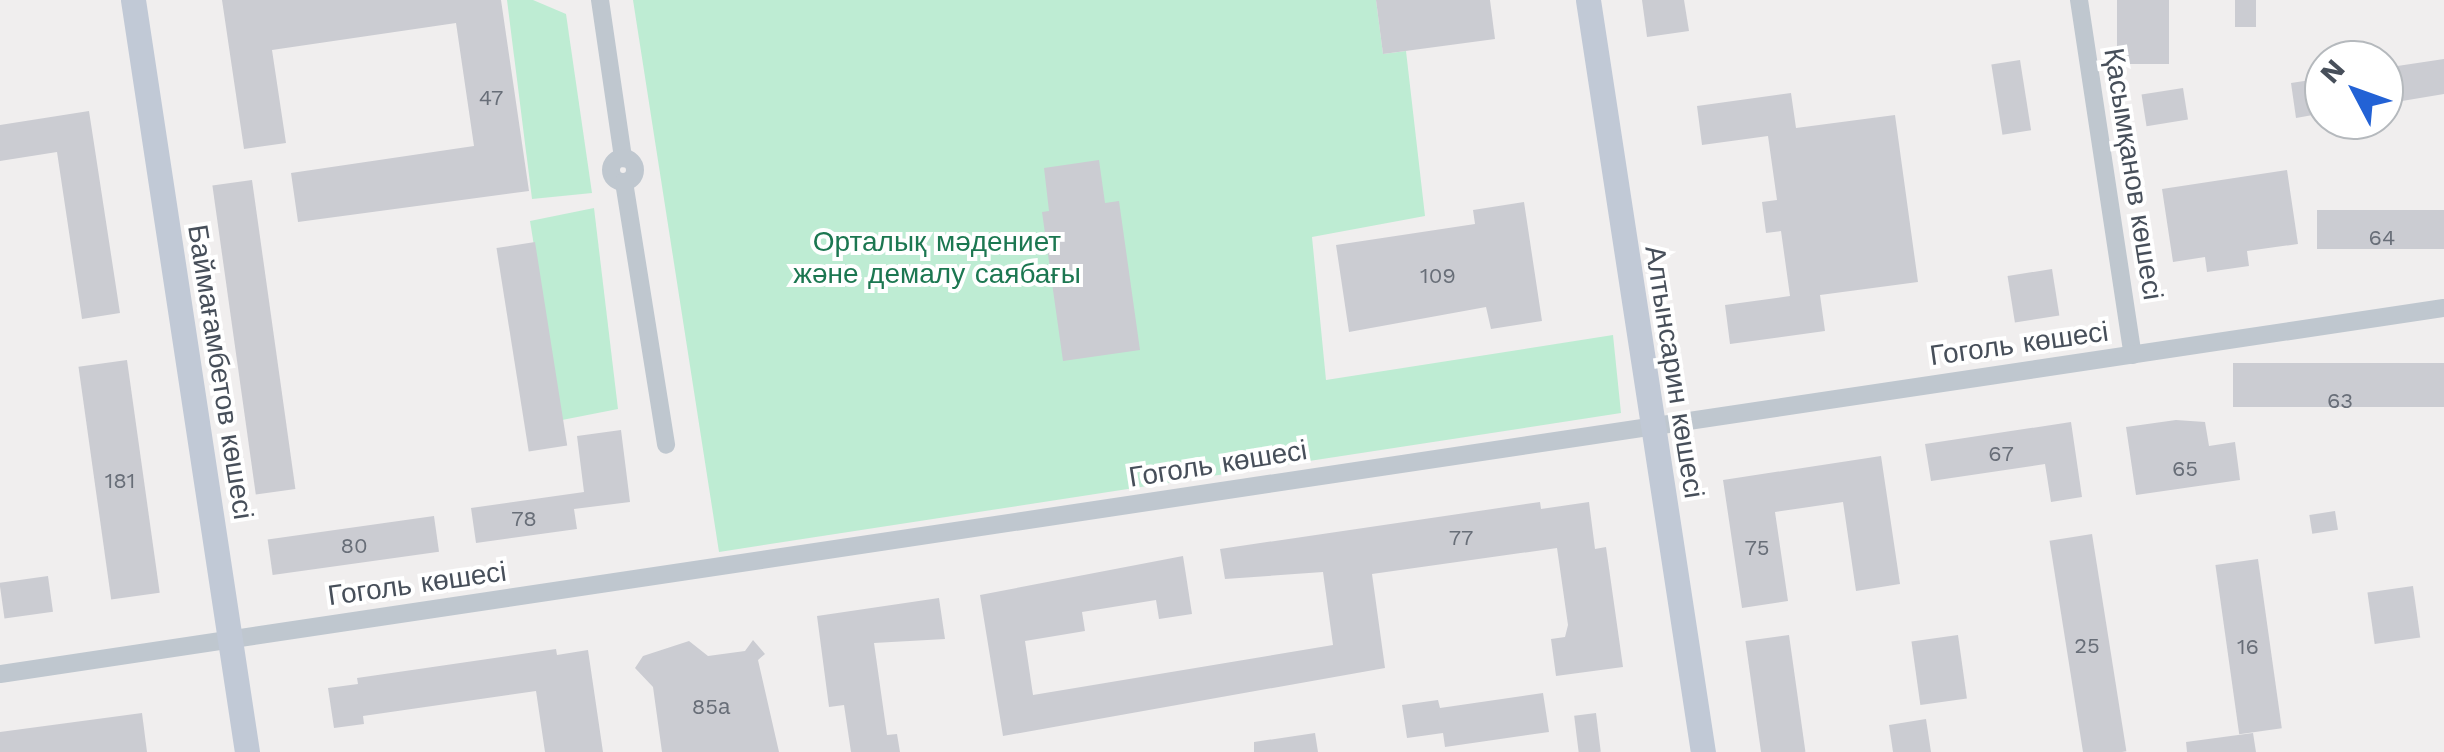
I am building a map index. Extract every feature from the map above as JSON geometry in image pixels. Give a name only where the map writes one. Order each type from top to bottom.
[{"type":"main road","name":"Баймағамбетов көшесі","points":[[134,0],[247,752]]},
{"type":"main road","name":"Алтынсарин көшесі","points":[[1588,0],[1703,752]]},
{"type":"street","points":[[600,0],[623,158],[635,169],[624,182],[666,445]]},
{"type":"street","name":"Қасымқанов көшесі","points":[[2080,0],[2133,356]]},
{"type":"street","name":"Гоголь көшесі","points":[[0,674],[2444,308]]},
{"type":"green space","points":[[507,0],[533,0],[566,14],[592,193],[532,199]]},
{"type":"green space","name":"Орталық мәдениет және демалу саябағы","points":[[633,0],[1376,0],[1383,54],[1406,51],[1425,216],[1312,237],[1326,380],[1613,335],[1621,413],[719,552]]},
{"type":"green space","points":[[594,208],[618,409],[562,420],[530,221]]},
{"type":"building","points":[[222,0],[501,0],[529,191],[298,222],[291,173],[474,146],[456,23],[272,50],[286,143],[244,149]]},
{"type":"building","points":[[1376,0],[1490,0],[1495,39],[1383,54]]},
{"type":"building","points":[[1642,0],[1684,0],[1689,31],[1647,37]]},
{"type":"building","points":[[2117,0],[2169,0],[2169,64],[2117,64]]},
{"type":"building","points":[[2235,0],[2256,0],[2256,27],[2235,27]]},
{"type":"building","points":[[2444,59],[2444,94],[2404,101],[2404,65]]},
{"type":"building","points":[[2020,60],[2031,130],[2002,135],[1991,65]]},
{"type":"building","points":[[2304,81],[2304,117],[2296,118],[2291,83]]},
{"type":"building","points":[[2183,88],[2188,120],[2147,126],[2142,95]]},
{"type":"building","points":[[1791,93],[1796,128],[1895,115],[1918,282],[1820,295],[1825,331],[1730,344],[1725,305],[1790,296],[1781,231],[1766,233],[1762,202],[1777,200],[1768,136],[1702,145],[1697,106]]},
{"type":"building","points":[[89,111],[120,313],[82,319],[57,152],[0,161],[0,125]]},
{"type":"building","points":[[1099,160],[1105,203],[1119,201],[1140,350],[1063,361],[1042,212],[1049,211],[1044,168]]},
{"type":"building","points":[[2287,170],[2298,244],[2247,251],[2249,266],[2207,272],[2205,257],[2173,262],[2162,189]]},
{"type":"building","points":[[252,180],[295,489],[256,495],[212,186]]},
{"type":"building","points":[[1524,202],[1542,321],[1491,329],[1486,307],[1349,332],[1336,245],[1475,224],[1473,210]]},
{"type":"building","points":[[2317,210],[2444,210],[2444,249],[2317,249]]},
{"type":"building","points":[[535,242],[567,445],[529,452],[496,248]]},
{"type":"building","points":[[2052,269],[2059,315],[2015,322],[2008,276]]},
{"type":"building","points":[[127,360],[160,593],[111,600],[78,367]]},
{"type":"building","points":[[2233,363],[2444,363],[2444,407],[2233,407]]},
{"type":"building","points":[[2176,420],[2205,422],[2209,446],[2235,442],[2240,480],[2136,495],[2126,427]]},
{"type":"building","points":[[2071,422],[2082,497],[2051,502],[2045,464],[1931,481],[1925,444]]},
{"type":"building","points":[[621,430],[630,502],[574,509],[577,529],[476,543],[471,508],[584,492],[577,436]]},
{"type":"building","points":[[1881,456],[1900,584],[1856,591],[1843,502],[1775,512],[1788,601],[1742,608],[1723,480]]},
{"type":"building","points":[[1540,502],[1541,509],[1589,502],[1595,549],[1606,547],[1623,667],[1556,676],[1551,639],[1565,637],[1568,625],[1557,548],[1372,574],[1385,668],[1003,736],[980,595],[1183,556],[1192,614],[1159,619],[1156,600],[1082,612],[1085,631],[1025,641],[1033,695],[1333,645],[1323,572],[1225,579],[1220,549]]},
{"type":"building","points":[[2335,511],[2338,530],[2312,534],[2309,515]]},
{"type":"building","points":[[434,516],[439,552],[273,575],[268,539]]},
{"type":"building","points":[[2092,534],[2126,751],[2083,752],[2050,541]]},
{"type":"building","points":[[2258,559],[2282,728],[2239,734],[2215,565]]},
{"type":"building","points":[[48,576],[53,612],[4,618],[0,583]]},
{"type":"building","points":[[2413,586],[2420,637],[2375,644],[2367,592]]},
{"type":"building","points":[[939,598],[945,639],[874,643],[887,735],[897,734],[900,752],[851,752],[844,705],[829,707],[817,616]]},
{"type":"building","points":[[1789,635],[1805,752],[1761,752],[1745,641]]},
{"type":"building","points":[[1958,635],[1967,698],[1920,705],[1911,642]]},
{"type":"building","points":[[753,640],[765,654],[758,660],[779,752],[662,752],[653,687],[635,668],[643,656],[689,641],[708,656],[745,651]]},
{"type":"building","points":[[556,649],[557,655],[588,650],[603,752],[545,752],[536,691],[363,716],[364,724],[334,728],[328,688],[358,684],[357,678]]},
{"type":"building","points":[[1543,693],[1549,732],[1445,747],[1443,733],[1407,738],[1402,705],[1438,700],[1440,708]]},
{"type":"building","points":[[142,713],[147,752],[0,752],[0,732]]},
{"type":"building","points":[[1596,713],[1601,752],[1579,752],[1574,716]]},
{"type":"building","points":[[1926,719],[1931,752],[1893,752],[1889,725]]},
{"type":"building","points":[[1315,733],[1318,752],[1254,752],[1254,742]]},
{"type":"building","points":[[2253,733],[2256,752],[2187,752],[2186,742]]}]
